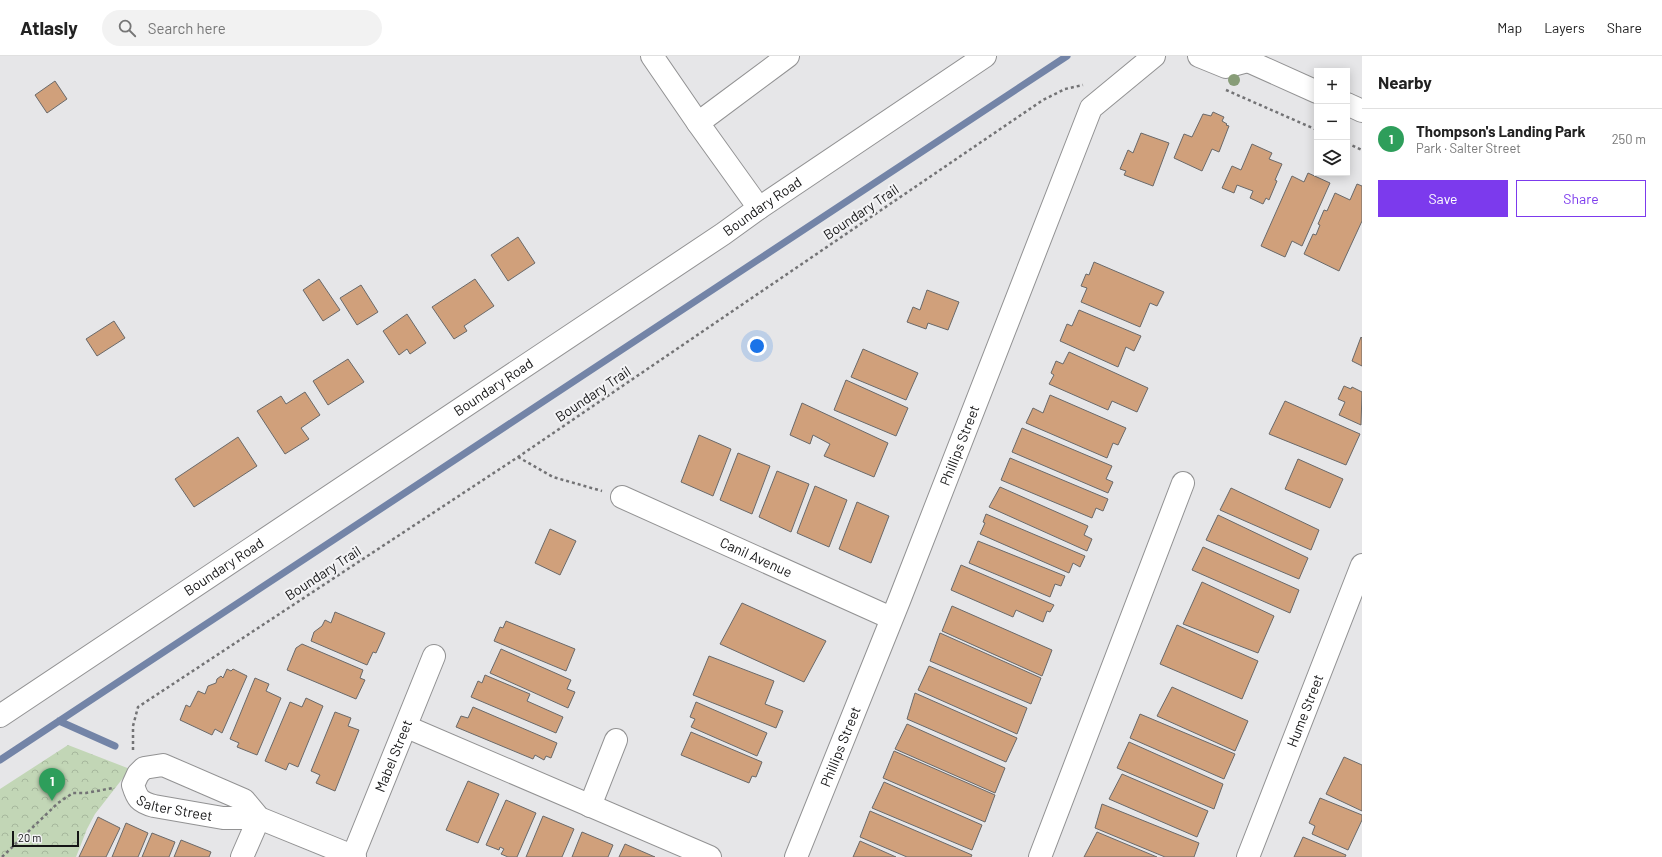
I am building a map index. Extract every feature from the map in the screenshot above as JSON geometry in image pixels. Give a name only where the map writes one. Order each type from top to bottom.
[{"type":"street","points":[[652,56],[759,208]]},
{"type":"street","points":[[698,123],[788,56]]},
{"type":"street","name":"Boundary Road","points":[[0,716],[723,234],[759,208],[986,56]]},
{"type":"street","name":"Phillips Street","points":[[796,857],[1091,108],[1154,56]]},
{"type":"street","points":[[1199,56],[1226,67],[1246,59],[1314,91]]},
{"type":"street","points":[[1350,105],[1362,111]]},
{"type":"street","points":[[1040,857],[1183,483]]},
{"type":"street","name":"Canil Avenue","points":[[622,497],[891,618]]},
{"type":"street","name":"Hume Street","points":[[1248,857],[1362,565]]},
{"type":"street","name":"Mabel Street","points":[[354,856],[407,727],[434,656]]},
{"type":"street","points":[[407,727],[710,857]]},
{"type":"street","points":[[590,806],[616,740]]},
{"type":"street","name":"Salter Street","points":[[259,818],[244,800],[163,765],[144,768],[138,774],[133,785],[136,796],[143,803],[223,818],[259,818],[354,856]]},
{"type":"street","points":[[242,857],[259,818]]},
{"type":"path","name":"Boundary Trail","points":[[133,785],[133,726],[138,707],[518,457],[1043,100],[1065,89],[1089,84]]},
{"type":"path","points":[[1221,88],[1314,129]]},
{"type":"path","points":[[1350,144],[1362,150]]},
{"type":"path","points":[[518,457],[553,477],[622,497]]},
{"type":"path","points":[[2,857],[58,803],[73,793],[86,793],[133,785]]},
{"type":"green space","points":[[68,745],[130,769],[95,814],[87,829],[76,857],[0,857],[0,789]]},
{"type":"building","points":[[55,81],[67,99],[47,113],[35,95]]},
{"type":"building","points":[[1213,112],[1224,117],[1222,121],[1229,126],[1219,152],[1212,149],[1202,171],[1174,158],[1184,134],[1192,137],[1203,114],[1211,116]]},
{"type":"building","points":[[1141,133],[1169,143],[1153,186],[1124,175],[1126,171],[1120,169],[1128,150],[1133,153]]},
{"type":"building","points":[[1252,144],[1272,153],[1269,159],[1282,164],[1269,200],[1266,198],[1263,204],[1250,198],[1253,191],[1237,185],[1234,193],[1222,188],[1232,166],[1241,170]]},
{"type":"building","points":[[1308,173],[1330,183],[1302,246],[1292,241],[1285,257],[1261,246],[1292,176],[1304,182]]},
{"type":"building","points":[[1357,184],[1362,186],[1362,221],[1339,271],[1304,254],[1313,234],[1316,235],[1320,225],[1318,224],[1324,210],[1327,211],[1335,193],[1350,200]]},
{"type":"building","points":[[518,237],[535,263],[508,281],[491,255]]},
{"type":"building","points":[[1094,262],[1164,292],[1157,306],[1150,303],[1140,327],[1081,302],[1087,288],[1081,286],[1086,274],[1089,275]]},
{"type":"building","points":[[319,279],[340,310],[323,321],[303,290]]},
{"type":"building","points":[[475,279],[494,306],[464,326],[467,331],[454,339],[432,307]]},
{"type":"building","points":[[361,285],[378,312],[357,325],[340,298]]},
{"type":"building","points":[[927,290],[959,302],[948,330],[928,323],[926,329],[907,322],[913,307],[920,310]]},
{"type":"building","points":[[1079,310],[1141,336],[1134,351],[1126,347],[1118,367],[1060,341],[1067,324],[1072,326]]},
{"type":"building","points":[[407,314],[426,343],[410,354],[407,349],[399,355],[383,331]]},
{"type":"building","points":[[114,321],[125,338],[97,356],[86,339]]},
{"type":"building","points":[[1361,337],[1362,338],[1362,366],[1352,361]]},
{"type":"building","points":[[863,349],[918,373],[906,400],[851,377]]},
{"type":"building","points":[[1069,352],[1148,388],[1137,412],[1112,401],[1108,410],[1049,384],[1054,375],[1051,373],[1056,361],[1063,364]]},
{"type":"building","points":[[348,359],[364,382],[328,405],[313,381]]},
{"type":"building","points":[[846,380],[908,408],[896,436],[834,410]]},
{"type":"building","points":[[1344,386],[1351,389],[1352,387],[1362,392],[1361,425],[1339,415],[1345,402],[1338,399]]},
{"type":"building","points":[[305,392],[320,415],[301,428],[309,439],[285,454],[257,411],[281,396],[286,404]]},
{"type":"building","points":[[1050,395],[1126,428],[1118,445],[1113,443],[1107,458],[1026,423],[1033,408],[1043,413]]},
{"type":"building","points":[[1285,401],[1360,434],[1346,465],[1269,434]]},
{"type":"building","points":[[802,403],[888,443],[874,477],[824,456],[830,444],[813,435],[810,444],[790,435]]},
{"type":"building","points":[[1022,428],[1112,466],[1106,479],[1113,482],[1108,493],[1012,452]]},
{"type":"building","points":[[699,435],[731,449],[713,496],[681,482]]},
{"type":"building","points":[[238,437],[257,466],[194,507],[175,479]]},
{"type":"building","points":[[738,453],[770,466],[752,514],[720,500]]},
{"type":"building","points":[[1010,458],[1108,499],[1103,511],[1096,508],[1092,518],[1001,480]]},
{"type":"building","points":[[1298,459],[1343,479],[1330,508],[1285,489]]},
{"type":"building","points":[[777,471],[809,484],[791,532],[759,517]]},
{"type":"building","points":[[815,486],[847,500],[829,547],[797,533]]},
{"type":"building","points":[[1000,487],[1088,526],[1084,535],[1092,539],[1087,551],[989,507]]},
{"type":"building","points":[[1231,488],[1319,530],[1311,550],[1220,510]]},
{"type":"building","points":[[857,502],[889,516],[871,563],[839,549]]},
{"type":"building","points":[[986,514],[1085,556],[1080,567],[1073,563],[1069,573],[980,534],[985,523],[983,522]]},
{"type":"building","points":[[1218,515],[1308,558],[1299,579],[1206,540]]},
{"type":"building","points":[[550,529],[576,541],[560,575],[535,563]]},
{"type":"building","points":[[978,541],[1065,576],[1061,586],[1055,584],[1050,597],[969,563]]},
{"type":"building","points":[[1203,547],[1299,590],[1290,613],[1192,570]]},
{"type":"building","points":[[961,565],[1054,605],[1050,612],[1047,611],[1043,622],[1016,610],[1013,617],[951,590]]},
{"type":"building","points":[[1202,582],[1274,616],[1258,653],[1183,624]]},
{"type":"building","points":[[742,603],[826,641],[804,682],[720,644]]},
{"type":"building","points":[[952,606],[1052,650],[1042,676],[942,631]]},
{"type":"building","points":[[335,612],[385,633],[376,653],[373,652],[367,665],[311,641],[314,632],[322,626],[325,620],[331,623]]},
{"type":"building","points":[[506,621],[575,649],[566,671],[494,641],[500,627],[503,628]]},
{"type":"building","points":[[1177,625],[1258,661],[1242,699],[1160,664]]},
{"type":"building","points":[[940,633],[1041,678],[1031,704],[930,661]]},
{"type":"building","points":[[302,644],[363,670],[360,678],[365,680],[356,699],[287,670],[296,648]]},
{"type":"building","points":[[501,649],[571,680],[567,689],[575,692],[568,708],[490,673]]},
{"type":"building","points":[[709,656],[774,681],[765,704],[783,711],[776,728],[693,695]]},
{"type":"building","points":[[929,666],[1027,708],[1017,734],[918,690]]},
{"type":"building","points":[[227,669],[231,671],[233,669],[247,676],[222,733],[215,729],[212,735],[180,720],[186,705],[190,707],[198,691],[205,694],[208,686],[216,683],[217,679],[221,676],[223,678]]},
{"type":"building","points":[[485,675],[530,694],[527,701],[563,717],[556,733],[471,697],[478,681],[482,683]]},
{"type":"building","points":[[255,678],[269,684],[266,691],[281,698],[257,755],[237,747],[239,743],[230,739]]},
{"type":"building","points":[[1172,687],[1248,721],[1235,751],[1157,716]]},
{"type":"building","points":[[915,693],[1017,738],[1006,762],[907,719]]},
{"type":"building","points":[[306,698],[323,706],[298,767],[289,763],[286,770],[265,761],[290,702],[302,707]]},
{"type":"building","points":[[696,702],[767,733],[757,756],[691,727],[695,719],[690,717]]},
{"type":"building","points":[[473,707],[557,743],[551,758],[546,756],[544,760],[535,755],[533,759],[456,727],[461,716],[468,718]]},
{"type":"building","points":[[335,712],[351,718],[348,726],[359,730],[335,791],[316,783],[320,775],[311,771]]},
{"type":"building","points":[[1140,714],[1235,754],[1224,779],[1130,738]]},
{"type":"building","points":[[907,724],[1005,768],[995,793],[895,749]]},
{"type":"building","points":[[691,732],[762,762],[756,777],[752,776],[749,783],[681,755]]},
{"type":"building","points":[[1129,742],[1223,784],[1214,809],[1117,768]]},
{"type":"building","points":[[894,751],[995,795],[985,822],[883,778]]},
{"type":"building","points":[[1344,757],[1362,765],[1362,811],[1326,794]]},
{"type":"building","points":[[1122,774],[1208,811],[1197,837],[1109,799]]},
{"type":"building","points":[[468,781],[499,794],[478,843],[446,830]]},
{"type":"building","points":[[884,782],[982,825],[972,850],[872,808]]},
{"type":"building","points":[[1320,798],[1362,815],[1362,820],[1348,850],[1312,834],[1315,826],[1309,823]]},
{"type":"building","points":[[506,800],[536,813],[517,857],[508,857],[501,854],[504,849],[500,847],[499,850],[486,845]]},
{"type":"building","points":[[1102,804],[1199,843],[1194,857],[1165,857],[1095,828]]},
{"type":"building","points":[[870,811],[972,855],[971,857],[907,857],[860,837]]},
{"type":"building","points":[[543,816],[574,829],[562,857],[526,857]]},
{"type":"building","points":[[98,817],[120,828],[106,857],[79,857]]},
{"type":"building","points":[[126,823],[148,833],[138,857],[112,857]]},
{"type":"building","points":[[582,832],[613,845],[608,857],[572,857]]},
{"type":"building","points":[[1097,832],[1157,857],[1084,857]]},
{"type":"building","points":[[152,833],[175,842],[169,857],[142,857]]},
{"type":"building","points":[[1303,837],[1346,855],[1345,857],[1294,857]]},
{"type":"building","points":[[181,840],[211,852],[209,857],[174,857]]},
{"type":"building","points":[[860,841],[896,857],[853,857]]},
{"type":"building","points":[[625,844],[655,857],[619,857]]},
{"type":"waterway","points":[[0,760],[1067,56]]},
{"type":"waterway","points":[[59,721],[115,746]]},
{"type":"place","name":"Thompson's Landing Park","points":[[52,801]]}]
